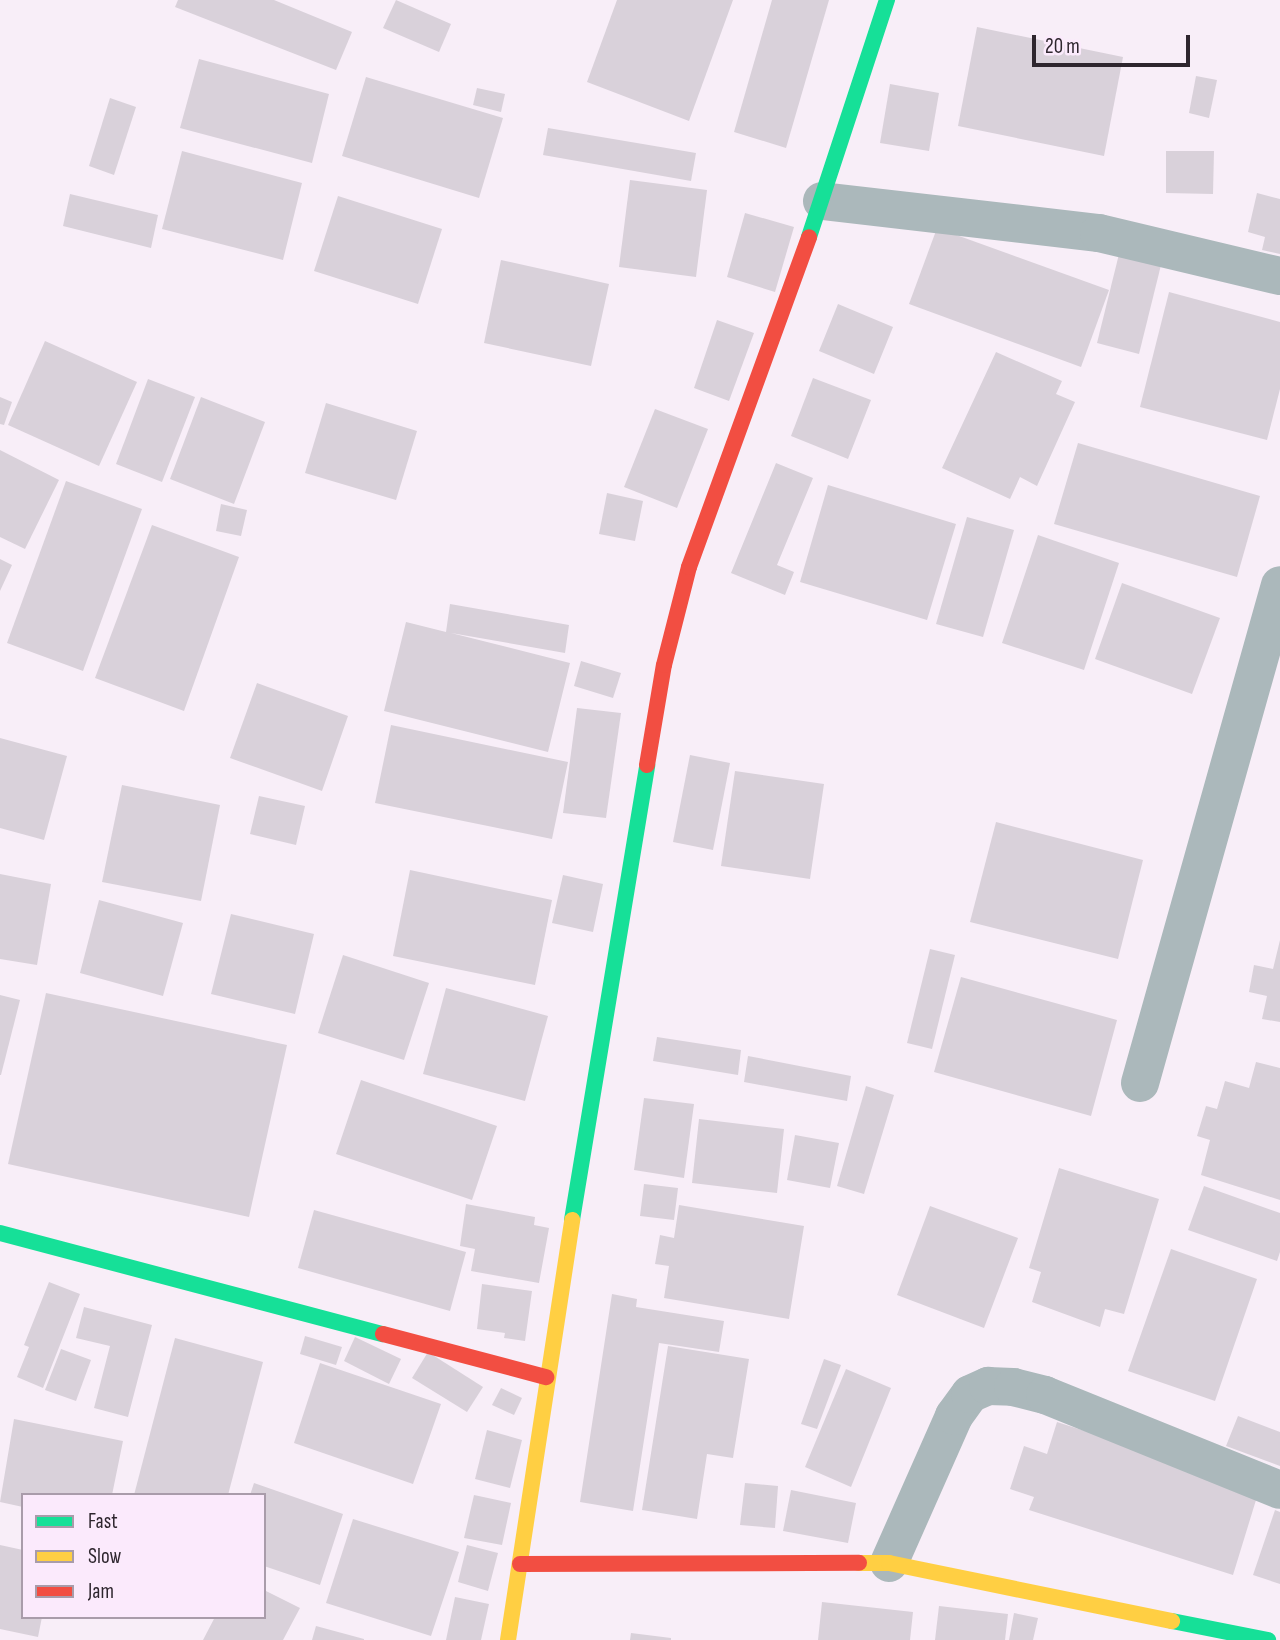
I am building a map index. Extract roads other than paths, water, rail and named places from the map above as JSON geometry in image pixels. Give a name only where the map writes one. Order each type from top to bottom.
[{"type":"street","points":[[508,1640],[546,1377],[664,665],[689,567],[822,201],[887,0]]},
{"type":"street","points":[[822,201],[1100,233],[1280,276]]},
{"type":"street","points":[[1140,1083],[1280,585]]},
{"type":"street","points":[[0,1233],[546,1377]]},
{"type":"street","points":[[888,1563],[954,1416],[970,1394],[988,1386],[1013,1387],[1045,1395],[1280,1490]]},
{"type":"street","points":[[520,1564],[888,1563],[1268,1640]]}]
